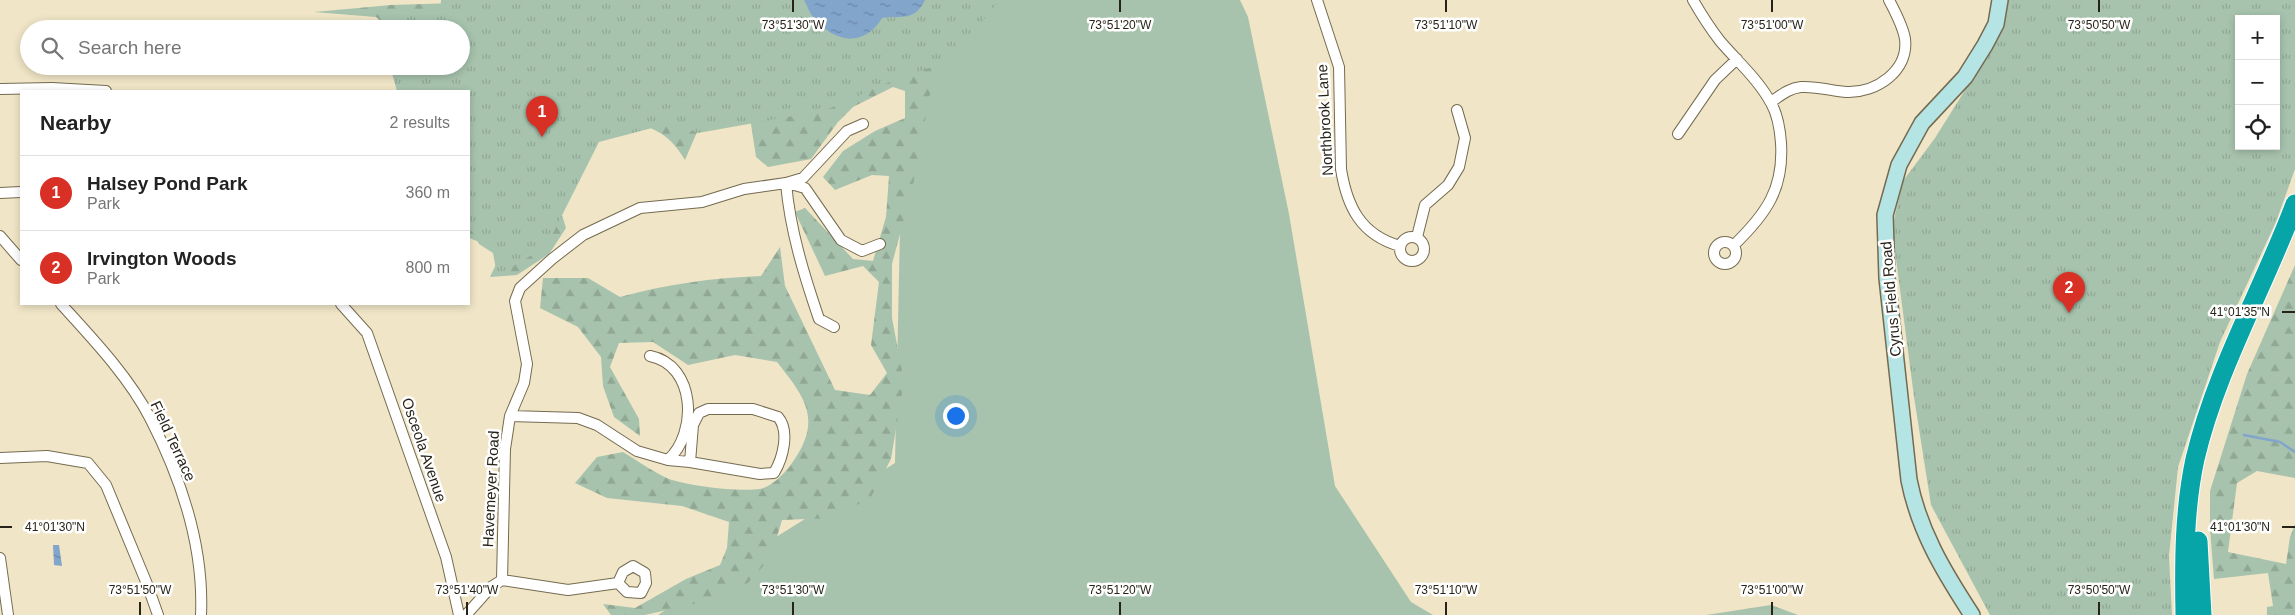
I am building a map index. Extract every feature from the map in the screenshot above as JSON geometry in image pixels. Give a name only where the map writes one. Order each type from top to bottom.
[{"type":"highway","points":[[2185,615],[2188,510],[2199,443],[2221,379],[2295,204]]},
{"type":"highway","points":[[2202,615],[2198,531],[2200,497],[2208,456],[2231,383],[2295,234]]},
{"type":"street","name":"Northbrook Lane","points":[[1317,0],[1340,67],[1341,169],[1343,183],[1359,220],[1379,239],[1400,246],[1404,259],[1413,261],[1418,259],[1424,251],[1424,247],[1417,237]]},
{"type":"street","points":[[1693,0],[1715,33],[1771,102],[1780,128],[1782,154],[1779,180],[1764,212],[1734,245]]},
{"type":"street","points":[[1771,102],[1785,92],[1802,87],[1849,92],[1879,86],[1887,80],[1895,73],[1905,50],[1903,32],[1889,0]]},
{"type":"street","name":"Cyrus Field Road","points":[[1972,615],[1928,542],[1914,506],[1909,480],[1887,278],[1885,215],[1899,165],[1922,123],[1965,77],[1985,45],[1996,24],[2000,0]]},
{"type":"street","points":[[1678,134],[1715,80],[1737,59]]},
{"type":"street","points":[[0,89],[52,88],[88,90]]},
{"type":"street","points":[[1400,246],[1407,237],[1417,237],[1425,205],[1448,186],[1459,167],[1465,138],[1457,110]]},
{"type":"street","points":[[786,183],[803,178],[847,131],[863,124]]},
{"type":"street","points":[[786,183],[805,188],[841,240],[862,252],[880,244]]},
{"type":"street","points":[[786,183],[789,211],[808,288],[819,319],[834,327]]},
{"type":"street","name":"Havemeyer Road","points":[[502,580],[505,449],[510,416],[524,383],[528,364],[515,301],[520,288],[552,259],[583,235],[640,208],[702,202],[744,189],[786,183]]},
{"type":"street","points":[[0,193],[20,192]]},
{"type":"street","points":[[0,236],[20,259]]},
{"type":"street","name":"Field Terrace","points":[[62,305],[114,366],[149,417],[165,452],[173,470],[198,547],[202,589],[201,615]]},
{"type":"street","name":"Osceola Avenue","points":[[342,305],[367,333],[446,556],[459,615]]},
{"type":"street","points":[[650,356],[662,358],[673,368],[684,386],[688,400],[685,432],[678,451],[668,460]]},
{"type":"street","points":[[510,416],[578,418],[597,425],[637,451],[668,460],[760,474],[774,473],[781,459],[784,426],[778,417],[772,414],[742,409],[708,409],[699,414],[693,425],[690,462]]},
{"type":"street","points":[[0,458],[47,456],[88,463],[106,484],[158,615]]},
{"type":"street","points":[[0,558],[8,615]]},
{"type":"street","points":[[466,615],[491,587],[502,580],[568,590],[618,583]]},
{"type":"green space","points":[[441,0],[1000,0],[949,61],[892,81],[826,110],[698,133],[667,124],[599,142],[546,247],[497,275],[493,253],[479,244],[470,228],[470,90],[397,90],[392,75],[470,75],[470,20],[392,20],[392,13],[440,13]]},
{"type":"green space","points":[[457,0],[929,31],[933,79],[913,185],[892,264],[892,318],[904,381],[891,459],[871,497],[833,518],[782,520],[771,557],[748,583],[706,601],[645,615],[611,615],[603,604],[635,608],[686,579],[720,565],[727,548],[729,522],[682,506],[607,498],[575,483],[597,457],[623,452],[657,473],[678,482],[727,489],[751,490],[764,488],[777,480],[787,469],[800,450],[806,436],[807,411],[796,388],[777,362],[735,355],[688,365],[653,342],[619,343],[610,367],[639,419],[640,436],[614,417],[603,386],[601,357],[578,327],[540,308],[543,278],[588,278],[620,297],[690,282],[761,276],[780,247],[785,286],[835,390],[870,395],[887,373],[871,345],[879,282],[863,266],[825,276],[795,212],[805,208],[853,259],[873,261],[886,217],[889,176],[872,175],[835,190],[823,177],[843,151],[875,131],[905,118],[905,91],[893,87],[853,107],[838,122],[811,159],[768,167],[756,157],[749,111],[700,125],[685,160],[672,142],[665,136],[651,128],[622,118],[549,172],[566,228],[549,254],[517,275],[490,277],[500,256],[485,244],[470,238],[470,90],[464,75],[470,75],[470,20],[380,20],[376,17],[314,12],[391,5],[456,3]]},
{"type":"green space","points":[[990,0],[1240,0],[1248,17],[1289,214],[1335,486],[1411,602],[1433,615],[658,615],[755,550],[895,463],[901,183],[923,60]]},
{"type":"green space","points":[[2008,0],[2295,0],[2295,169],[2276,222],[2220,342],[2178,467],[2169,556],[2172,615],[1990,615],[1931,505],[1914,397],[1892,228],[1903,181],[1935,138],[2004,28]]},
{"type":"green space","points":[[2295,265],[2295,478],[2257,471],[2237,483],[2228,552],[2286,564],[2290,537],[2295,524],[2295,615],[2267,615],[2267,607],[2273,606],[2268,573],[2214,579],[2210,529],[2210,491],[2247,374]]},
{"type":"green space","points":[[1771,605],[1798,615],[1706,615]]},
{"type":"water","points":[[804,0],[925,0],[917,12],[912,15],[882,18],[875,28],[867,34],[858,38],[849,38],[839,37],[821,26],[812,15]]},
{"type":"water","points":[[53,545],[59,545],[62,566],[54,565]]},
{"type":"waterway","points":[[2244,435],[2280,442],[2295,452]]},
{"type":"place","name":"Halsey Pond Park","points":[[542,137]]},
{"type":"place","name":"Irvington Woods","points":[[2069,313]]}]
